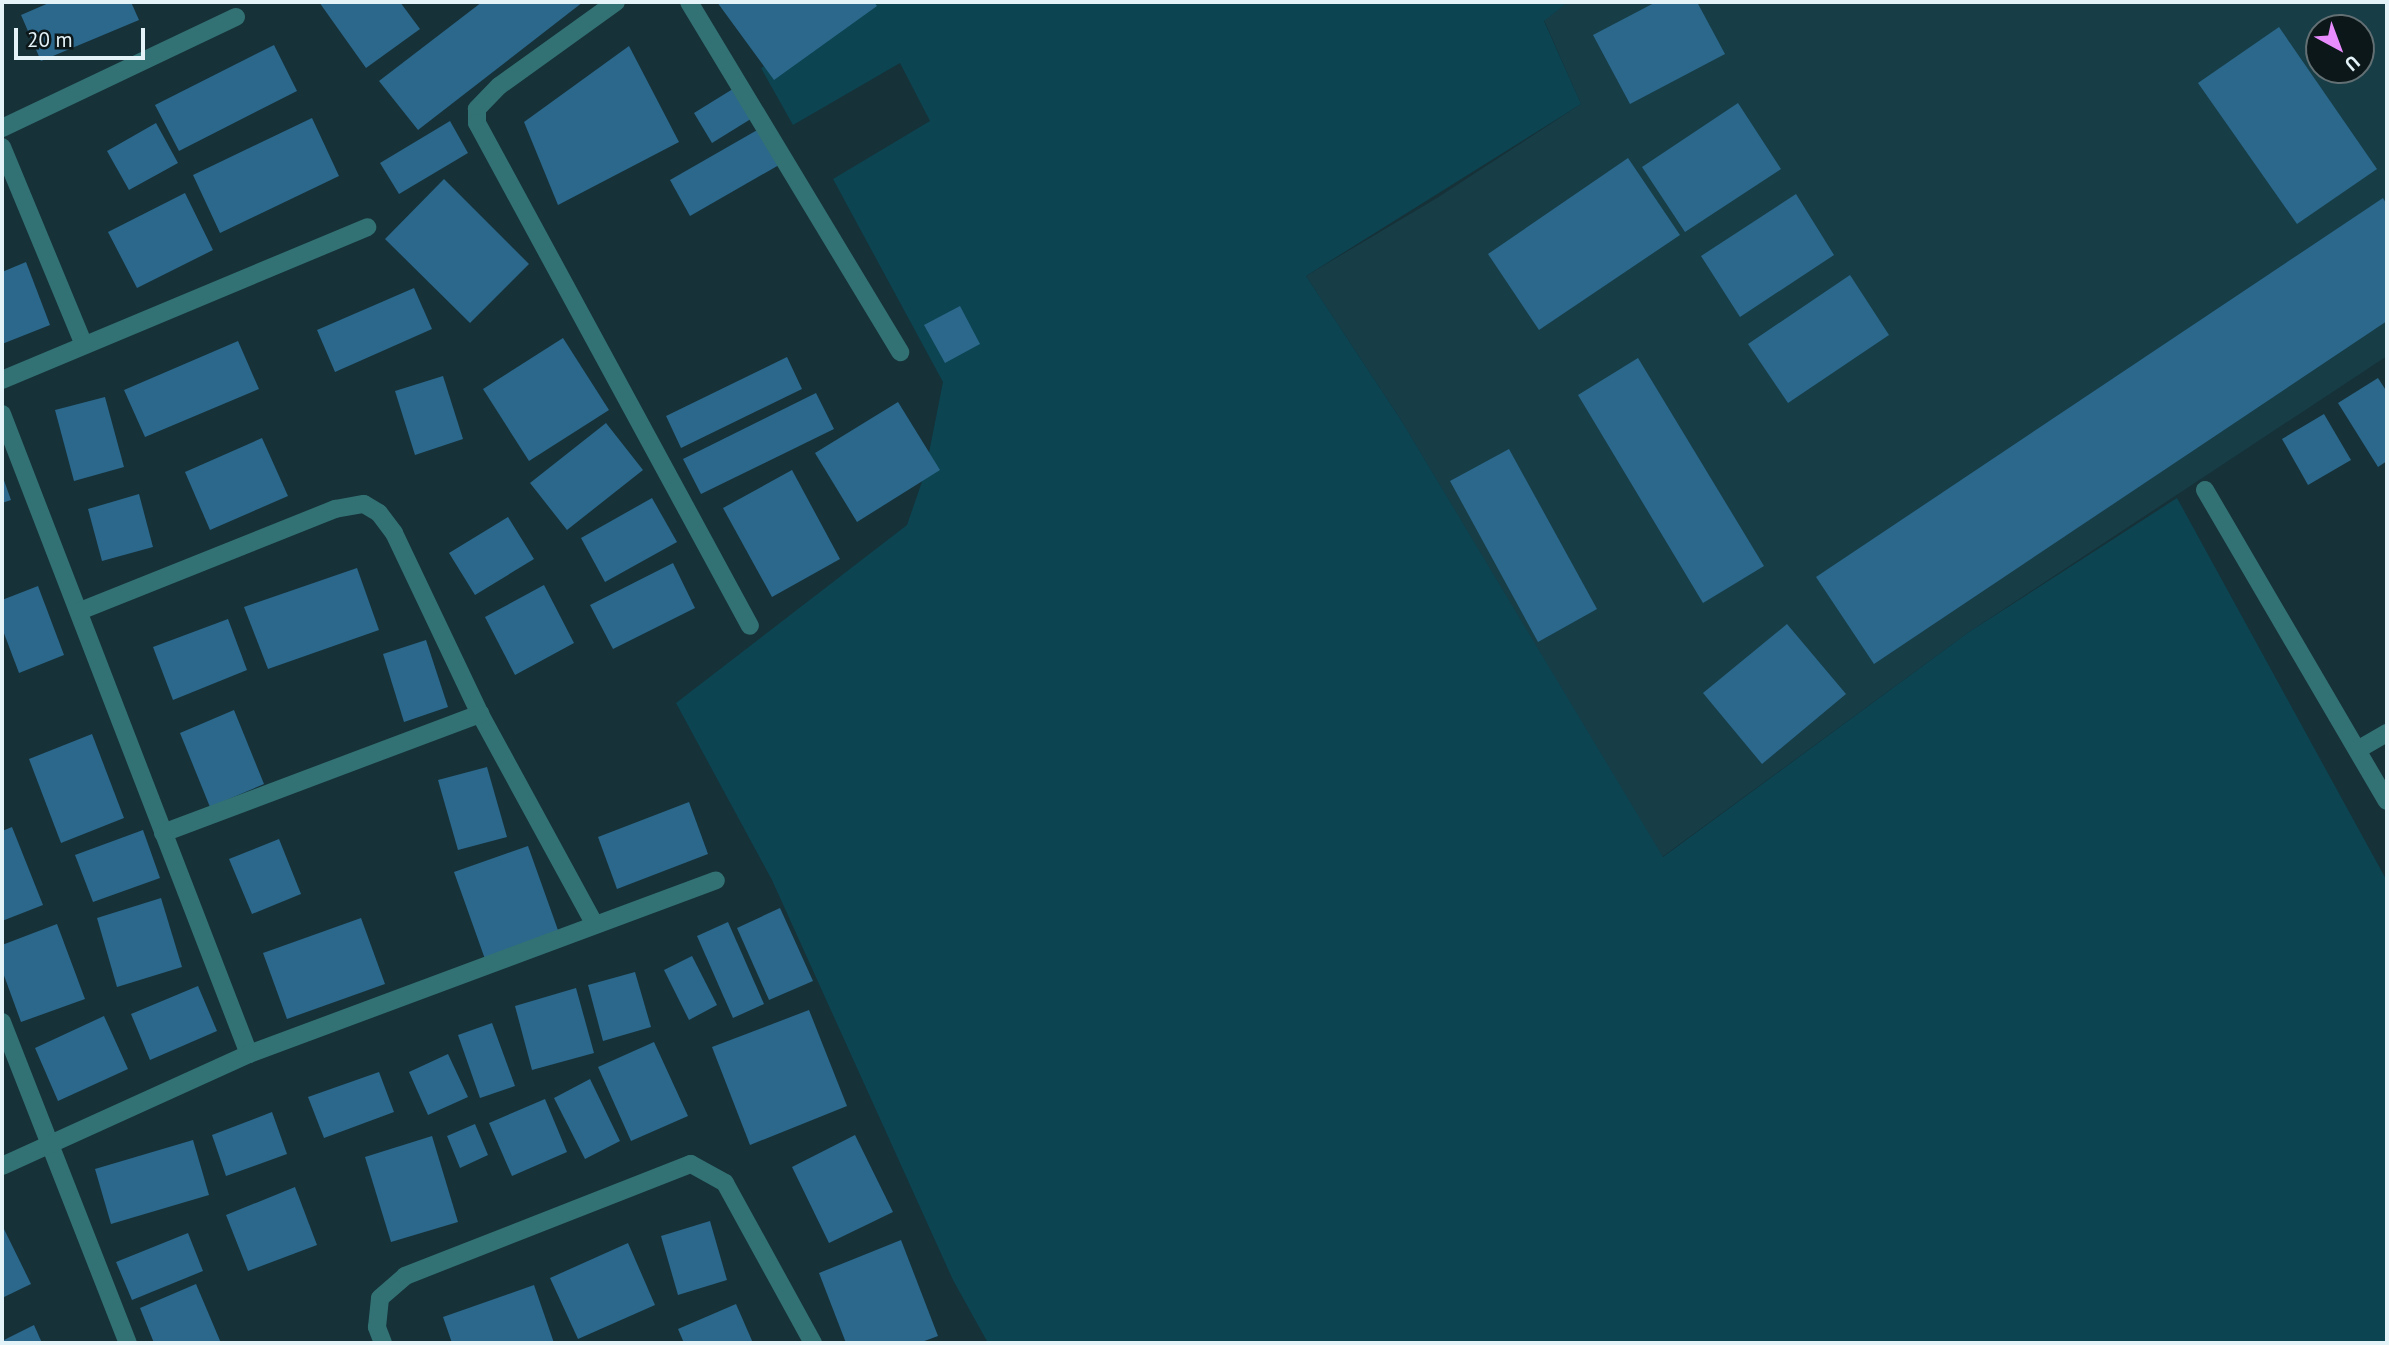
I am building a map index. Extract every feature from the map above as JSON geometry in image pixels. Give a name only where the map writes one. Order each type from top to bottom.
[{"type":"street","points":[[616,2],[499,86],[477,109],[477,123],[750,626]]},
{"type":"street","points":[[689,2],[900,352]]},
{"type":"street","points":[[2,128],[236,17]]},
{"type":"street","points":[[2,147],[83,342]]},
{"type":"street","points":[[2,380],[83,342],[367,227]]},
{"type":"street","points":[[2,414],[80,611],[248,1054]]},
{"type":"street","points":[[2205,490],[2387,801]]},
{"type":"street","points":[[80,611],[335,509],[364,504],[379,513],[394,533],[480,714],[595,925]]},
{"type":"street","points":[[163,833],[480,714]]},
{"type":"street","points":[[2359,749],[2387,733]]},
{"type":"street","points":[[2,1167],[248,1054],[716,880]]},
{"type":"street","points":[[2,1021],[128,1343]]},
{"type":"street","points":[[383,1343],[377,1327],[380,1298],[405,1276],[691,1164],[725,1183],[813,1343]]},
{"type":"shaded area","points":[[870,2],[1568,2],[1544,21],[1581,104],[1306,276],[1401,420],[1663,857],[1969,632],[2177,498],[2387,881],[2387,1343],[988,1343],[953,1280],[772,880],[676,703],[907,525],[925,473],[943,382],[833,179],[930,121],[900,63],[793,125],[761,68]]},
{"type":"shaded area","points":[[1568,2],[2387,2],[2387,356],[1969,632],[1662,857],[1401,420],[1306,276],[1437,198],[1581,104],[1544,20]]},
{"type":"building","points":[[51,2],[131,2],[139,20],[41,61],[21,15]]},
{"type":"building","points":[[319,2],[400,2],[420,29],[366,68]]},
{"type":"building","points":[[482,2],[583,2],[418,130],[379,81]]},
{"type":"building","points":[[717,2],[874,2],[877,6],[774,80]]},
{"type":"building","points":[[1656,2],[1697,2],[1725,54],[1630,104],[1593,35]]},
{"type":"building","points":[[2279,27],[2305,65],[2305,84],[2318,84],[2377,169],[2297,224],[2198,83]]},
{"type":"building","points":[[274,45],[297,91],[179,151],[155,105]]},
{"type":"building","points":[[629,46],[679,142],[558,205],[524,122]]},
{"type":"building","points":[[736,87],[754,117],[712,143],[694,113]]},
{"type":"building","points":[[1738,103],[1781,169],[1685,232],[1642,167]]},
{"type":"building","points":[[312,118],[339,176],[220,233],[193,175]]},
{"type":"building","points":[[450,121],[468,153],[399,194],[380,163]]},
{"type":"building","points":[[156,123],[178,163],[129,190],[107,151]]},
{"type":"building","points":[[759,129],[779,165],[690,216],[670,180]]},
{"type":"building","points":[[1628,158],[1680,235],[1539,330],[1488,254]]},
{"type":"building","points":[[444,179],[529,264],[470,323],[385,239]]},
{"type":"building","points":[[185,193],[213,250],[137,288],[108,232]]},
{"type":"building","points":[[1796,194],[1834,255],[1740,317],[1701,256]]},
{"type":"building","points":[[2383,198],[2387,205],[2387,321],[1874,664],[1816,577]]},
{"type":"building","points":[[26,262],[50,325],[2,344],[2,272]]},
{"type":"building","points":[[1850,275],[1889,335],[1788,403],[1748,344]]},
{"type":"building","points":[[414,288],[432,329],[335,372],[317,330]]},
{"type":"building","points":[[960,306],[980,344],[945,363],[924,325]]},
{"type":"building","points":[[563,338],[609,410],[529,461],[483,389]]},
{"type":"building","points":[[238,341],[259,389],[145,437],[124,390]]},
{"type":"building","points":[[787,357],[802,389],[681,448],[666,416]]},
{"type":"building","points":[[1638,358],[1764,566],[1703,603],[1578,395]]},
{"type":"building","points":[[443,376],[463,439],[415,455],[395,391]]},
{"type":"building","points":[[2378,378],[2387,392],[2387,461],[2378,467],[2338,403]]},
{"type":"building","points":[[816,393],[834,429],[701,494],[683,459]]},
{"type":"building","points":[[105,397],[124,467],[74,481],[55,410]]},
{"type":"building","points":[[898,402],[940,470],[857,522],[815,453]]},
{"type":"building","points":[[2324,414],[2351,460],[2308,485],[2282,439]]},
{"type":"building","points":[[606,423],[643,470],[567,530],[530,483]]},
{"type":"building","points":[[262,438],[288,496],[210,530],[185,472]]},
{"type":"building","points":[[1509,449],[1597,609],[1538,642],[1450,481]]},
{"type":"building","points":[[792,470],[840,559],[772,597],[723,508]]},
{"type":"building","points":[[2,475],[11,500],[2,503]]},
{"type":"building","points":[[139,494],[153,547],[102,561],[88,509]]},
{"type":"building","points":[[652,498],[677,542],[605,582],[581,538]]},
{"type":"building","points":[[508,517],[534,559],[475,595],[449,553]]},
{"type":"building","points":[[673,563],[695,608],[613,649],[590,605]]},
{"type":"building","points":[[357,568],[379,630],[268,669],[244,607]]},
{"type":"building","points":[[544,585],[574,643],[515,675],[485,617]]},
{"type":"building","points":[[38,586],[64,655],[19,673],[2,628],[2,600]]},
{"type":"building","points":[[228,619],[247,670],[173,700],[153,647]]},
{"type":"building","points":[[1787,624],[1846,694],[1762,764],[1703,693]]},
{"type":"building","points":[[426,640],[448,707],[404,722],[383,654]]},
{"type":"building","points":[[234,710],[264,784],[210,807],[180,733]]},
{"type":"building","points":[[92,734],[124,818],[61,843],[29,759]]},
{"type":"building","points":[[487,767],[507,837],[458,850],[438,780]]},
{"type":"building","points":[[689,802],[708,854],[617,889],[598,837]]},
{"type":"building","points":[[12,827],[43,905],[2,921],[2,831]]},
{"type":"building","points":[[143,830],[160,878],[93,902],[75,855]]},
{"type":"building","points":[[279,839],[301,894],[252,914],[229,859]]},
{"type":"building","points":[[528,846],[559,933],[485,959],[454,872]]},
{"type":"building","points":[[161,898],[182,967],[117,987],[97,918]]},
{"type":"building","points":[[780,908],[813,981],[769,1000],[737,928]]},
{"type":"building","points":[[361,918],[385,984],[287,1019],[263,953]]},
{"type":"building","points":[[728,922],[764,1004],[733,1018],[697,936]]},
{"type":"building","points":[[57,924],[85,999],[21,1022],[2,970],[2,945]]},
{"type":"building","points":[[692,956],[717,1005],[689,1020],[664,970]]},
{"type":"building","points":[[635,972],[651,1027],[603,1041],[588,985]]},
{"type":"building","points":[[198,986],[217,1031],[150,1060],[131,1014]]},
{"type":"building","points":[[576,988],[594,1053],[532,1070],[515,1006]]},
{"type":"building","points":[[809,1010],[847,1106],[750,1145],[712,1047]]},
{"type":"building","points":[[104,1016],[128,1069],[58,1101],[35,1048]]},
{"type":"building","points":[[492,1023],[515,1086],[480,1098],[458,1035]]},
{"type":"building","points":[[654,1042],[688,1116],[631,1141],[598,1067]]},
{"type":"building","points":[[448,1054],[468,1097],[428,1115],[409,1072]]},
{"type":"building","points":[[379,1072],[394,1112],[324,1138],[308,1097]]},
{"type":"building","points":[[590,1079],[620,1141],[585,1159],[554,1098]]},
{"type":"building","points":[[545,1099],[567,1152],[512,1176],[489,1123]]},
{"type":"building","points":[[272,1112],[287,1154],[226,1176],[212,1135]]},
{"type":"building","points":[[475,1124],[488,1155],[460,1168],[447,1136]]},
{"type":"building","points":[[855,1135],[893,1212],[829,1243],[792,1167]]},
{"type":"building","points":[[432,1136],[458,1222],[391,1242],[365,1157]]},
{"type":"building","points":[[193,1140],[209,1195],[111,1224],[95,1169]]},
{"type":"building","points":[[295,1187],[317,1245],[248,1271],[226,1215]]},
{"type":"building","points":[[710,1221],[727,1280],[678,1295],[661,1236]]},
{"type":"building","points":[[2,1225],[31,1284],[2,1298]]},
{"type":"building","points":[[188,1233],[203,1271],[132,1300],[116,1262]]},
{"type":"building","points":[[901,1240],[938,1336],[919,1343],[846,1343],[819,1273]]},
{"type":"building","points":[[628,1243],[655,1305],[578,1339],[550,1278]]},
{"type":"building","points":[[196,1284],[221,1343],[154,1343],[140,1308]]},
{"type":"building","points":[[534,1285],[554,1343],[452,1343],[443,1317]]},
{"type":"building","points":[[736,1304],[753,1343],[684,1343],[678,1329]]},
{"type":"building","points":[[34,1325],[42,1343],[2,1343],[2,1341]]}]
